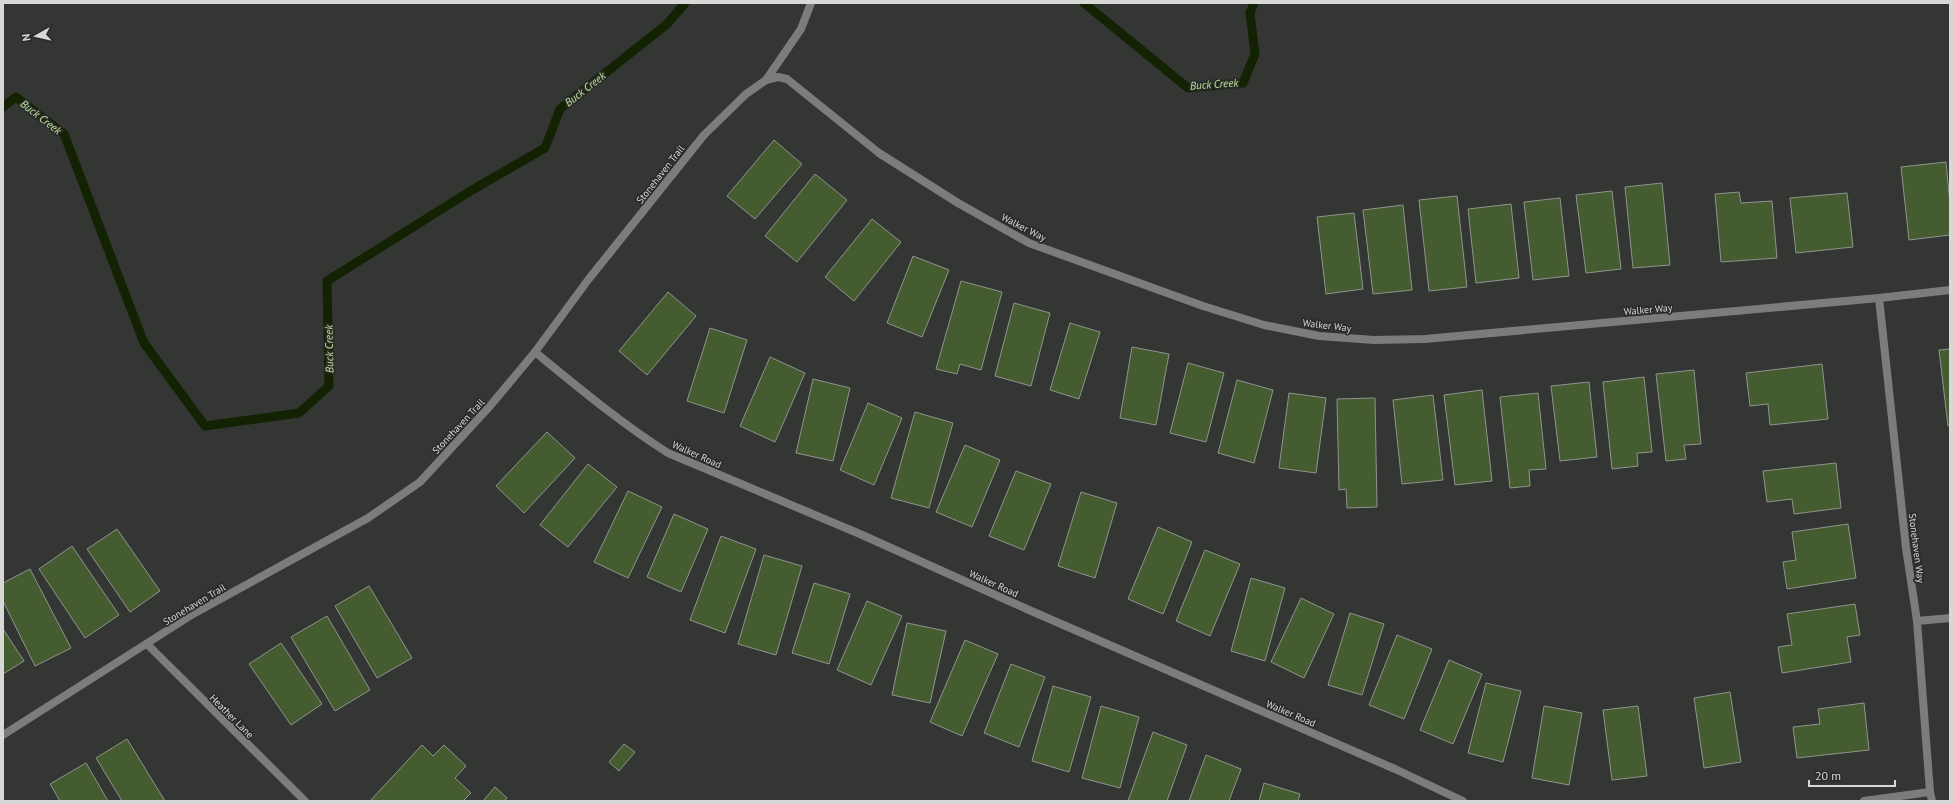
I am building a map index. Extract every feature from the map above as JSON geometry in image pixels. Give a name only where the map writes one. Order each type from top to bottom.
[{"type":"street","name":"Stonehaven Trail","points":[[3,735],[193,614],[368,518],[420,482],[490,406],[535,352],[588,280],[704,135],[746,94],[766,80],[801,29],[811,3]]},
{"type":"street","name":"Walker Way","points":[[766,80],[778,77],[787,80],[879,153],[958,203],[1029,243],[1203,306],[1264,325],[1319,336],[1374,340],[1425,339],[1879,298],[1950,290]]},
{"type":"street","name":"Stonehaven Way","points":[[1879,298],[1906,548],[1917,621],[1930,792],[1932,801]]},
{"type":"street","name":"Walker Road","points":[[535,352],[587,395],[640,435],[668,453],[867,537],[1022,607],[1395,769],[1463,801]]},
{"type":"street","points":[[1917,621],[1950,618]]},
{"type":"street","name":"Heather Lane","points":[[147,644],[305,801]]},
{"type":"street","points":[[1864,801],[1930,792]]},
{"type":"building","points":[[774,140],[802,164],[755,219],[727,196]]},
{"type":"building","points":[[1946,162],[1950,204],[1950,235],[1909,240],[1901,167]]},
{"type":"building","points":[[815,174],[847,200],[797,262],[765,236]]},
{"type":"building","points":[[1662,183],[1670,265],[1633,268],[1625,187]]},
{"type":"building","points":[[1612,191],[1621,269],[1586,273],[1576,195]]},
{"type":"building","points":[[1739,192],[1741,203],[1772,201],[1777,258],[1721,262],[1715,194]]},
{"type":"building","points":[[1847,193],[1853,247],[1796,253],[1790,198]]},
{"type":"building","points":[[1457,196],[1467,287],[1429,291],[1419,200]]},
{"type":"building","points":[[1560,198],[1569,276],[1533,280],[1524,202]]},
{"type":"building","points":[[1511,204],[1519,278],[1476,283],[1468,209]]},
{"type":"building","points":[[1403,205],[1412,290],[1373,294],[1363,210]]},
{"type":"building","points":[[1354,213],[1363,289],[1326,294],[1317,217]]},
{"type":"building","points":[[872,219],[901,242],[854,301],[825,277]]},
{"type":"building","points":[[913,256],[949,270],[922,337],[887,323]]},
{"type":"building","points":[[961,281],[1002,292],[981,370],[960,364],[957,374],[936,369]]},
{"type":"building","points":[[668,292],[696,316],[647,375],[619,351]]},
{"type":"building","points":[[1014,303],[1050,313],[1031,386],[995,376]]},
{"type":"building","points":[[1070,323],[1100,332],[1079,399],[1050,390]]},
{"type":"building","points":[[710,328],[747,340],[724,413],[687,401]]},
{"type":"building","points":[[1132,347],[1169,354],[1156,425],[1120,418]]},
{"type":"building","points":[[1950,349],[1950,425],[1948,426],[1939,350]]},
{"type":"building","points":[[770,357],[805,373],[775,442],[740,426]]},
{"type":"building","points":[[1188,363],[1224,373],[1206,442],[1170,433]]},
{"type":"building","points":[[1822,364],[1828,419],[1770,425],[1768,404],[1750,406],[1746,373]]},
{"type":"building","points":[[1694,370],[1701,444],[1684,445],[1686,459],[1666,461],[1656,374]]},
{"type":"building","points":[[1644,377],[1652,452],[1637,453],[1638,466],[1612,469],[1603,382]]},
{"type":"building","points":[[813,379],[850,388],[833,461],[796,453]]},
{"type":"building","points":[[1237,380],[1273,390],[1254,463],[1218,453]]},
{"type":"building","points":[[1589,382],[1597,457],[1560,461],[1551,386]]},
{"type":"building","points":[[1482,390],[1492,481],[1455,485],[1444,395]]},
{"type":"building","points":[[1289,393],[1326,398],[1316,473],[1279,468]]},
{"type":"building","points":[[1538,393],[1546,469],[1529,470],[1530,486],[1510,488],[1500,397]]},
{"type":"building","points":[[1433,395],[1443,480],[1402,484],[1393,400]]},
{"type":"building","points":[[1375,398],[1377,507],[1347,508],[1346,489],[1339,490],[1337,399]]},
{"type":"building","points":[[868,403],[902,418],[874,485],[840,470]]},
{"type":"building","points":[[915,412],[953,423],[929,508],[891,498]]},
{"type":"building","points":[[547,432],[575,458],[524,513],[496,486]]},
{"type":"building","points":[[965,445],[1000,460],[972,527],[936,512]]},
{"type":"building","points":[[1836,463],[1841,508],[1794,514],[1792,499],[1767,502],[1763,471]]},
{"type":"building","points":[[588,464],[617,487],[568,547],[540,525]]},
{"type":"building","points":[[1016,471],[1051,484],[1024,550],[989,536]]},
{"type":"building","points":[[628,491],[662,507],[628,578],[594,562]]},
{"type":"building","points":[[1081,492],[1117,503],[1095,578],[1058,566]]},
{"type":"building","points":[[674,514],[708,529],[681,592],[647,577]]},
{"type":"building","points":[[1848,524],[1856,578],[1787,589],[1783,562],[1796,560],[1792,532]]},
{"type":"building","points":[[1158,527],[1192,542],[1163,614],[1128,599]]},
{"type":"building","points":[[117,529],[160,591],[130,612],[87,549]]},
{"type":"building","points":[[721,536],[756,549],[725,633],[690,620]]},
{"type":"building","points":[[72,546],[119,615],[85,638],[39,569]]},
{"type":"building","points":[[1205,550],[1240,564],[1210,636],[1176,621]]},
{"type":"building","points":[[764,555],[802,566],[776,655],[738,644]]},
{"type":"building","points":[[30,569],[71,648],[35,666],[3,601],[3,583]]},
{"type":"building","points":[[1251,578],[1285,588],[1265,661],[1231,651]]},
{"type":"building","points":[[814,583],[850,594],[829,664],[792,653]]},
{"type":"building","points":[[369,586],[412,658],[377,678],[335,606]]},
{"type":"building","points":[[1301,598],[1334,614],[1304,678],[1271,662]]},
{"type":"building","points":[[867,601],[902,616],[871,685],[837,670]]},
{"type":"building","points":[[1855,604],[1860,635],[1847,637],[1851,662],[1782,673],[1778,647],[1792,645],[1787,614]]},
{"type":"building","points":[[1350,613],[1384,624],[1362,695],[1328,685]]},
{"type":"building","points":[[327,616],[370,690],[335,711],[291,637]]},
{"type":"building","points":[[907,623],[946,631],[930,703],[892,695]]},
{"type":"building","points":[[3,629],[24,661],[3,674]]},
{"type":"building","points":[[1397,635],[1432,649],[1404,719],[1369,705]]},
{"type":"building","points":[[965,640],[998,654],[962,736],[930,722]]},
{"type":"building","points":[[281,643],[322,704],[291,725],[249,664]]},
{"type":"building","points":[[1449,660],[1482,674],[1453,744],[1420,730]]},
{"type":"building","points":[[1011,664],[1045,677],[1019,747],[984,733]]},
{"type":"building","points":[[1486,683],[1521,691],[1503,762],[1468,753]]},
{"type":"building","points":[[1053,686],[1091,697],[1069,772],[1032,761]]},
{"type":"building","points":[[1730,692],[1741,762],[1704,768],[1694,698]]},
{"type":"building","points":[[1864,703],[1869,750],[1797,758],[1793,727],[1820,724],[1818,709]]},
{"type":"building","points":[[1101,706],[1139,717],[1120,788],[1082,778]]},
{"type":"building","points":[[1544,706],[1582,713],[1569,785],[1532,778]]},
{"type":"building","points":[[1638,706],[1647,776],[1612,780],[1603,710]]},
{"type":"building","points":[[1153,732],[1187,745],[1167,801],[1128,801]]},
{"type":"building","points":[[127,739],[165,801],[122,801],[96,758]]},
{"type":"building","points":[[624,744],[635,752],[619,771],[609,762]]},
{"type":"building","points":[[422,745],[433,756],[444,745],[466,766],[455,778],[471,793],[463,801],[370,801]]},
{"type":"building","points":[[1206,755],[1241,769],[1229,801],[1189,801]]},
{"type":"building","points":[[86,763],[108,801],[60,801],[50,784]]},
{"type":"building","points":[[1264,783],[1300,794],[1298,801],[1259,801]]},
{"type":"building","points":[[495,787],[507,798],[504,801],[483,801]]},
{"type":"waterway","name":"Buck Creek","points":[[3,107],[16,97],[64,134],[144,343],[205,426],[299,413],[329,386],[327,281],[472,190],[545,148],[560,109],[667,24],[685,3]]},
{"type":"waterway","name":"Buck Creek","points":[[1084,3],[1188,88],[1243,83],[1255,54],[1250,13],[1254,3]]}]
